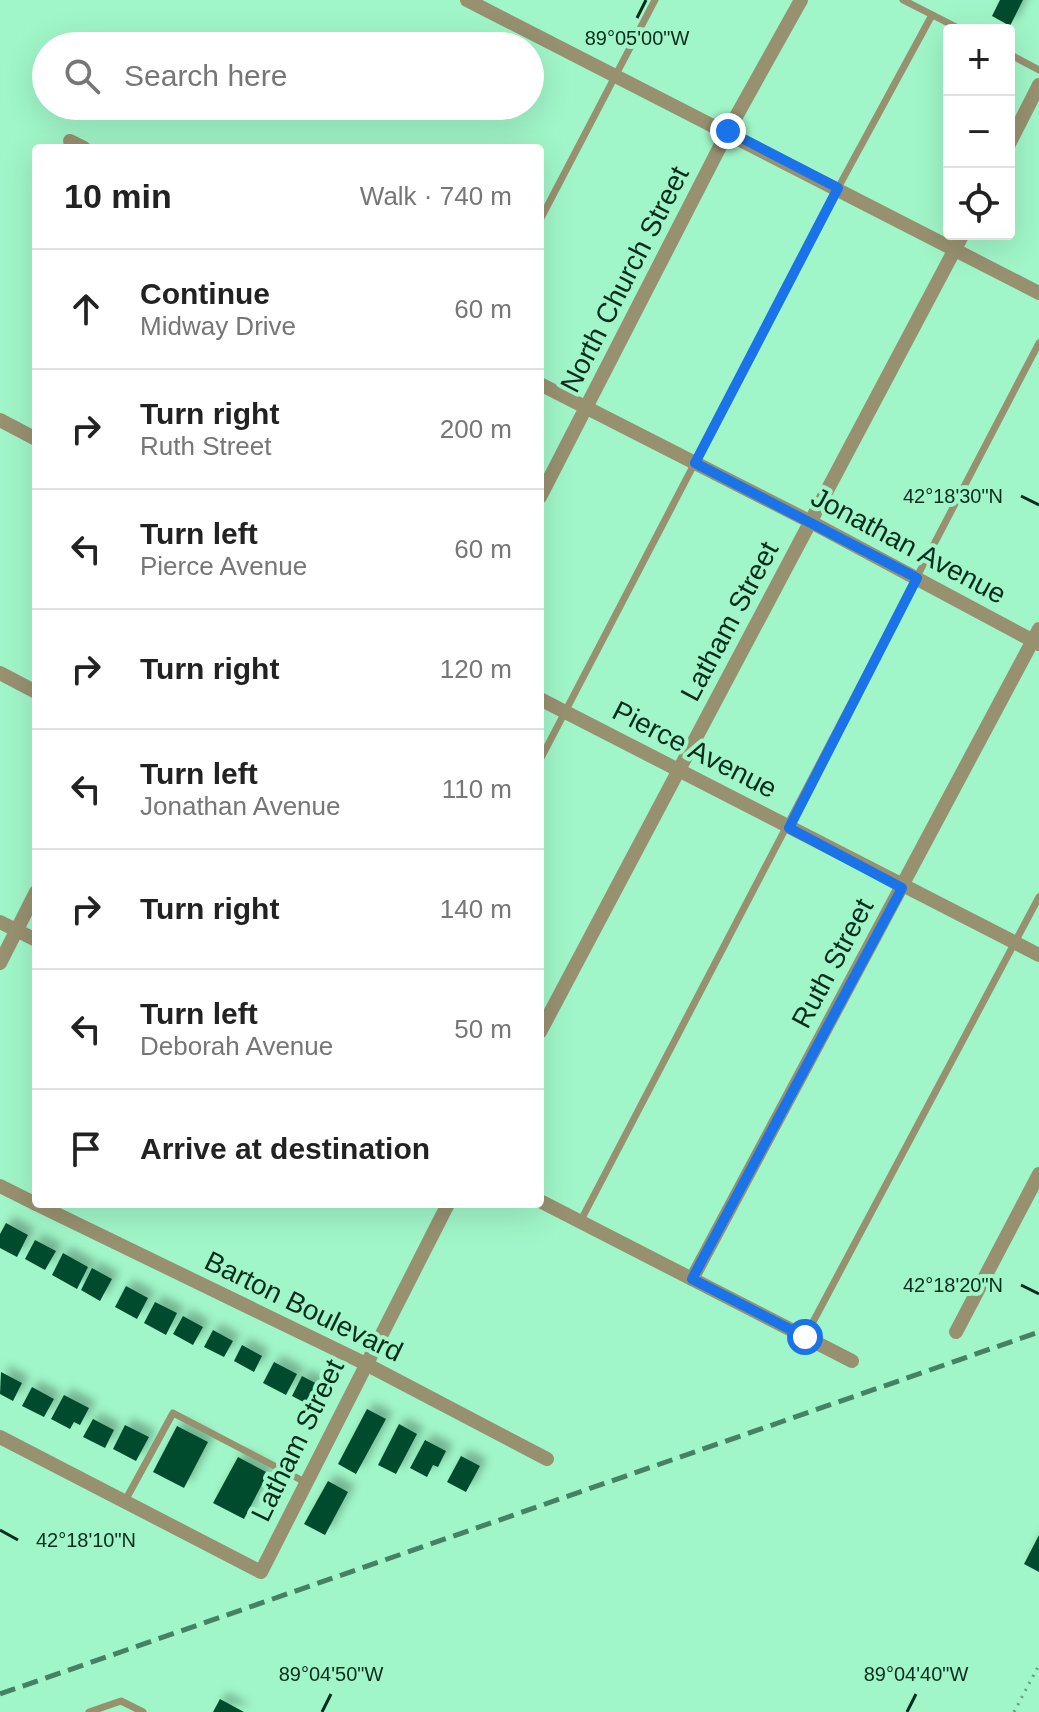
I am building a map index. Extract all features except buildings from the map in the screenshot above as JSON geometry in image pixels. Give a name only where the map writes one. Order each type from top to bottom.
[{"type":"street","points":[[467,0],[531,32]]},
{"type":"street","name":"North Church Street","points":[[544,490],[728,131],[801,0]]},
{"type":"street","points":[[544,38],[1039,293]]},
{"type":"street","points":[[1015,132],[1039,85]]},
{"type":"street","points":[[70,141],[76,144]]},
{"type":"street","name":"Latham Street","points":[[544,1025],[960,240]]},
{"type":"street","name":"Jonathan Avenue","points":[[544,386],[1037,638]]},
{"type":"street","points":[[0,420],[32,437]]},
{"type":"street","name":"Ruth Street","points":[[692,1279],[1037,638]]},
{"type":"street","points":[[0,673],[32,690]]},
{"type":"street","name":"Pierce Avenue","points":[[544,701],[902,888],[1039,955]]},
{"type":"street","points":[[0,963],[32,900]]},
{"type":"street","points":[[0,922],[32,938]]},
{"type":"street","points":[[956,1332],[1039,1174]]},
{"type":"street","name":"Barton Boulevard","points":[[0,1186],[32,1202]]},
{"type":"street","points":[[544,1203],[852,1361]]},
{"type":"street","name":"Barton Boulevard","points":[[44,1208],[364,1363],[547,1459]]},
{"type":"street","name":"Latham Street","points":[[125,1502],[261,1572],[364,1363],[446,1208]]},
{"type":"street","points":[[0,1437],[125,1502]]},
{"type":"lane","points":[[544,212],[655,0]]},
{"type":"lane","points":[[903,0],[950,24]]},
{"type":"lane","points":[[544,752],[838,188],[932,15]]},
{"type":"lane","points":[[1015,57],[1039,70]]},
{"type":"lane","points":[[580,1222],[789,828],[1039,343]]},
{"type":"lane","points":[[805,1337],[1039,897]]},
{"type":"lane","points":[[125,1502],[173,1413],[305,1482]]},
{"type":"lane","points":[[89,1712],[121,1701],[143,1712]]},
{"type":"path","points":[[1014,1712],[1039,1665]]},
{"type":"railway","points":[[0,1694],[1039,1332]]},
{"type":"route","points":[[728,131],[838,188],[695,463],[917,578],[789,828],[902,888],[692,1279],[805,1337]]}]
